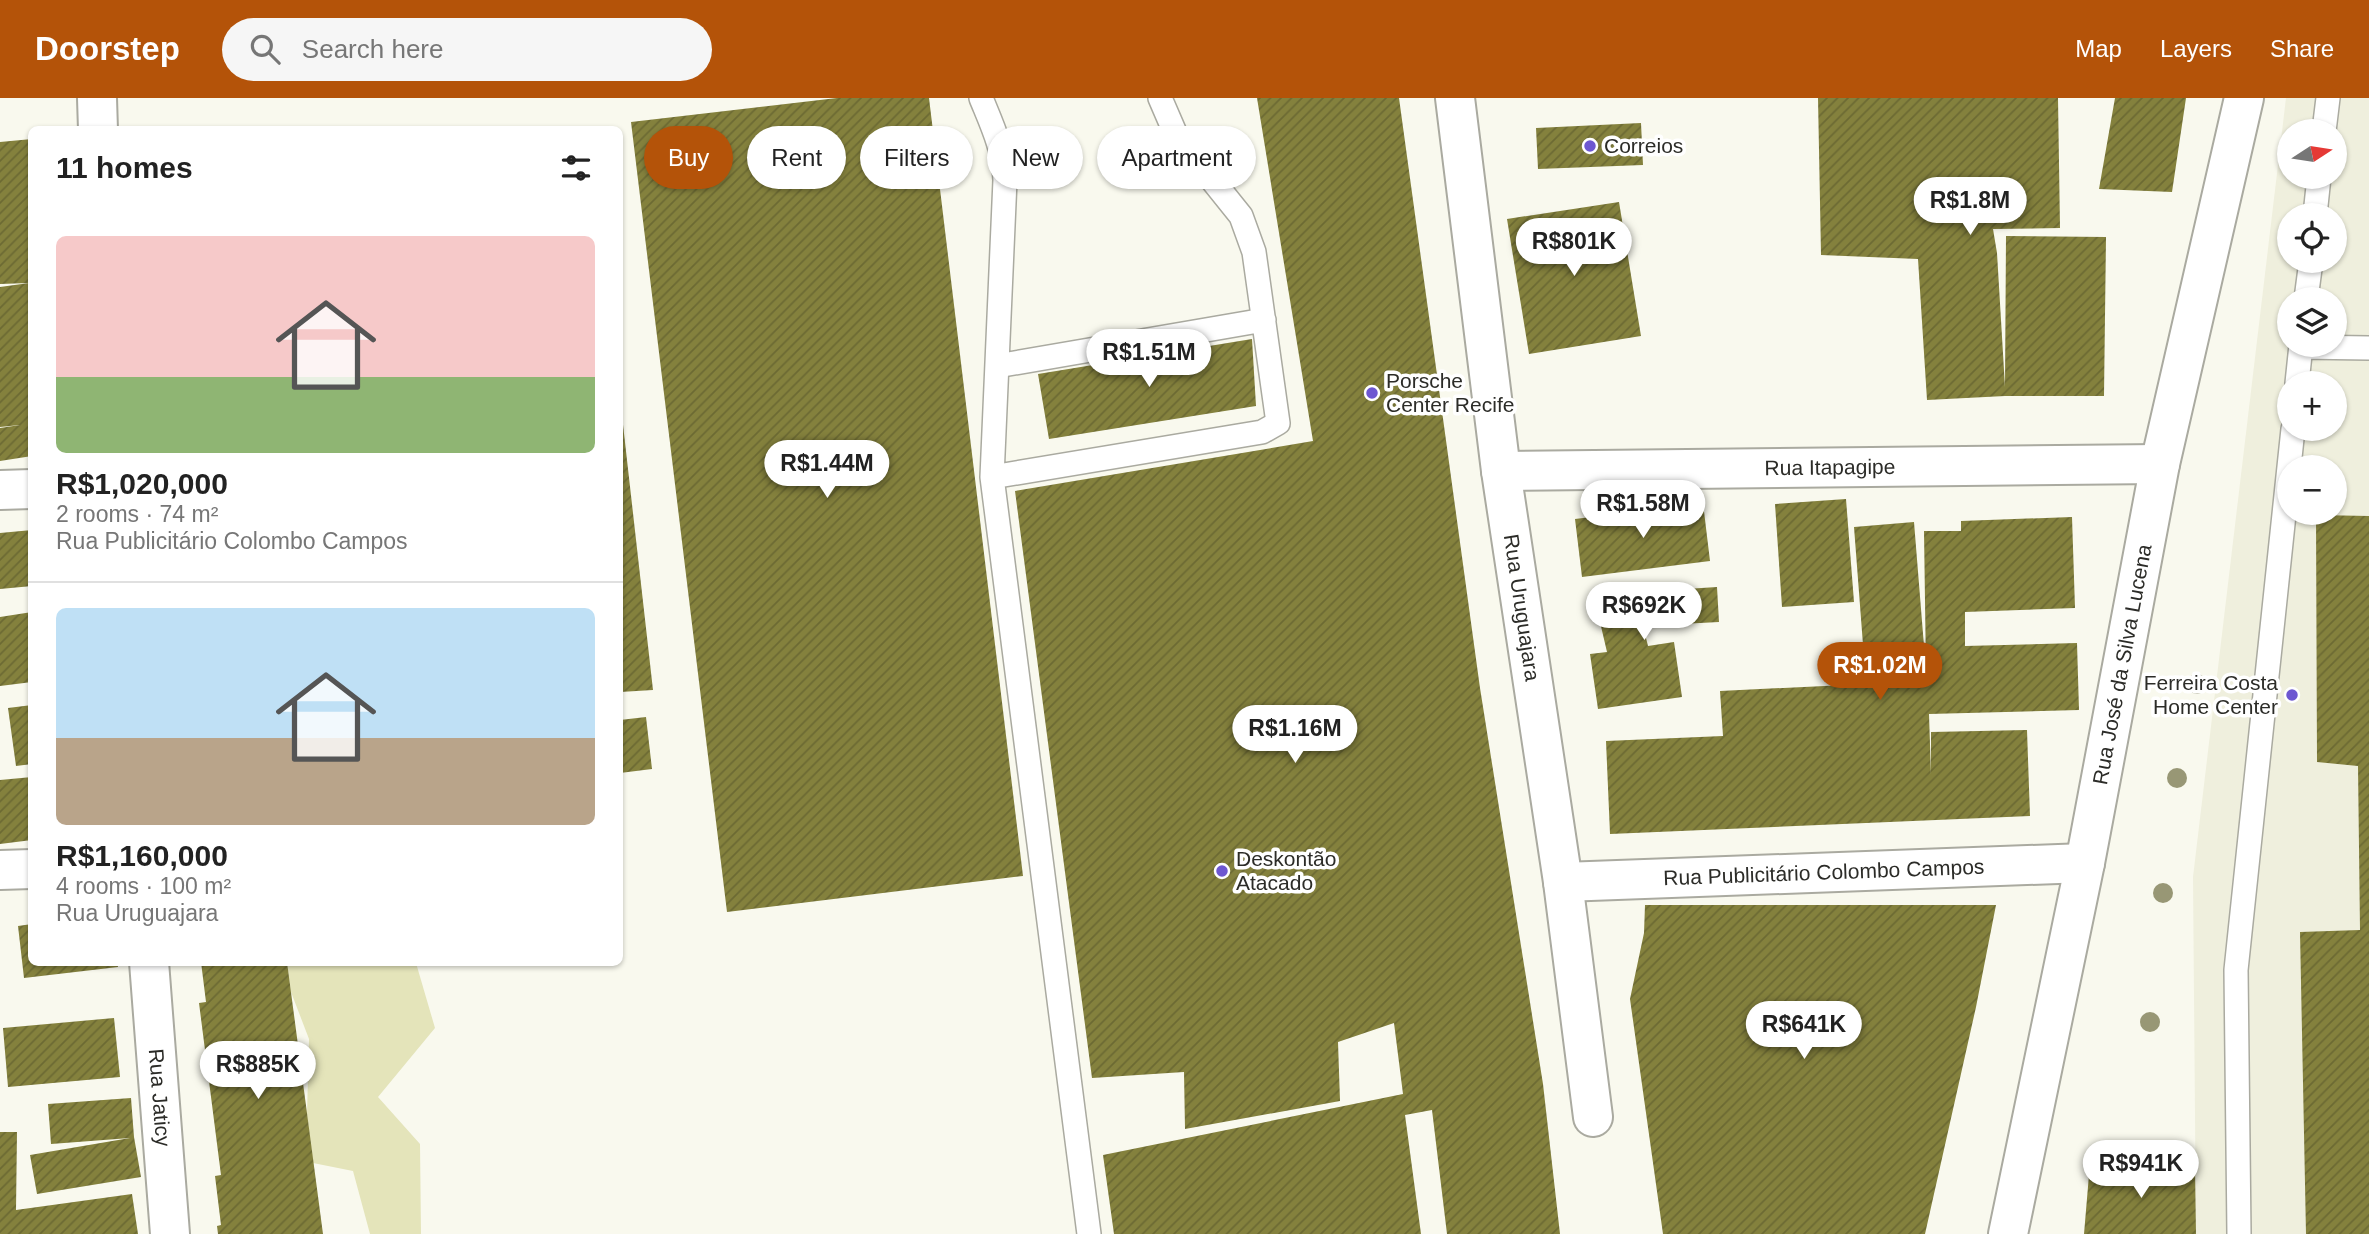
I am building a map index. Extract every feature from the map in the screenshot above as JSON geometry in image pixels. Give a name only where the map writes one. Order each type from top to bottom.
[{"type":"street","points":[[97,98],[98,126]]},
{"type":"street","name":"Rua Uruguajara","points":[[1455,98],[1500,471],[1563,882],[1593,1117]]},
{"type":"street","name":"Rua José da Silva Lucena","points":[[2008,1234],[2085,863],[2160,464],[2244,98]]},
{"type":"street","name":"Rua Itapagipe","points":[[1500,471],[2160,464]]},
{"type":"street","points":[[0,490],[28,489]]},
{"type":"street","name":"Rua Publicitário Colombo Campos","points":[[1563,882],[2085,863]]},
{"type":"street","points":[[0,870],[28,869]]},
{"type":"street","name":"Rua Jaticy","points":[[149,966],[170,1234]]},
{"type":"lane","points":[[981,98],[1005,161],[992,477],[1089,1234]]},
{"type":"lane","points":[[992,477],[1262,432],[1278,423],[1254,252],[1241,216],[1176,135],[1160,98]]},
{"type":"lane","points":[[2325,119],[2328,98]]},
{"type":"lane","points":[[997,366],[1264,320]]},
{"type":"lane","points":[[2347,347],[2369,348]]},
{"type":"lane","points":[[2239,1234],[2236,970],[2292,441]]},
{"type":"shaded area","name":"Ferreira Costa Home Center","points":[[2286,98],[2369,98],[2369,1234],[2196,1234],[2193,877],[2277,173],[2277,189],[2347,189],[2347,119],[2283,119]]},
{"type":"green space","points":[[287,966],[417,966],[435,1028],[378,1097],[420,1144],[421,1234],[370,1234],[353,1171],[313,1163],[307,1114],[309,1039],[291,992]]},
{"type":"building","points":[[837,98],[929,98],[932,126],[860,126],[860,189],[940,189],[1023,876],[727,912],[631,122]]},
{"type":"building","points":[[1257,98],[1399,98],[1480,688],[1543,1084],[1560,1234],[1447,1234],[1432,1110],[1405,1115],[1421,1234],[1114,1234],[1103,1155],[1403,1094],[1394,1023],[1338,1042],[1340,1101],[1185,1129],[1184,1072],[1092,1078],[1015,491],[1313,441]]},
{"type":"building","points":[[1818,98],[2058,98],[2060,228],[1993,229],[1997,253],[2005,387],[2006,236],[2106,237],[2104,396],[2005,396],[1927,400],[1918,259],[1821,255]]},
{"type":"building","points":[[2115,98],[2186,98],[2172,192],[2099,189]]},
{"type":"building","name":"Correios","points":[[1641,123],[1643,165],[1538,169],[1536,128]]},
{"type":"building","points":[[28,139],[28,283],[0,284],[0,142]]},
{"type":"building","points":[[1619,202],[1641,336],[1529,354],[1507,219]]},
{"type":"building","points":[[28,283],[28,457],[0,461],[0,428],[20,425],[0,427],[0,287]]},
{"type":"building","points":[[1252,339],[1256,406],[1049,439],[1038,374]]},
{"type":"building","points":[[623,425],[653,690],[623,692]]},
{"type":"building","points":[[1846,499],[1854,602],[1782,607],[1775,504]]},
{"type":"building","points":[[1703,503],[1710,561],[1582,577],[1575,519]]},
{"type":"building","points":[[2347,516],[2369,516],[2369,1234],[2306,1234],[2300,932],[2360,930],[2358,766],[2317,762],[2316,525],[2347,525]]},
{"type":"building","points":[[2072,517],[2075,608],[1965,612],[1965,646],[2077,643],[2079,710],[1929,714],[1931,774],[1931,732],[2027,730],[2030,816],[1610,834],[1606,741],[1723,736],[1720,691],[1866,684],[1854,527],[1914,522],[1926,671],[1924,531],[1961,531],[1961,521]]},
{"type":"building","points":[[28,530],[28,586],[0,589],[0,533]]},
{"type":"building","points":[[1633,583],[1640,613],[1639,592],[1717,587],[1719,622],[1643,626],[1648,646],[1674,642],[1682,697],[1598,709],[1590,654],[1607,652],[1593,592]]},
{"type":"building","points":[[28,613],[28,682],[0,686],[0,617]]},
{"type":"building","points":[[28,706],[28,764],[16,766],[8,708]]},
{"type":"building","points":[[646,717],[652,769],[623,773],[623,720]]},
{"type":"building","points":[[28,777],[28,840],[0,844],[0,780]]},
{"type":"building","points":[[1645,905],[1996,905],[1925,1234],[1663,1234],[1630,999],[1644,933]]},
{"type":"building","points":[[28,925],[28,966],[118,967],[24,978],[18,926]]},
{"type":"building","points":[[202,966],[288,966],[323,1234],[218,1234],[217,1226],[221,1225],[215,1176],[221,1175],[199,1003],[206,1002]]},
{"type":"building","points":[[114,1018],[120,1077],[8,1087],[3,1028]]},
{"type":"building","points":[[131,1098],[141,1177],[37,1194],[30,1155],[130,1138],[51,1144],[48,1104]]},
{"type":"building","points":[[0,1132],[17,1132],[16,1210],[132,1194],[138,1234],[0,1234]]},
{"type":"building","points":[[2090,1163],[2154,1168],[2195,1164],[2196,1234],[2084,1234]]},
{"type":"place","name":"Correios","points":[[1590,146]]},
{"type":"place","name":"Porsche Center Recife","points":[[1372,393]]},
{"type":"place","name":"Ferreira Costa Home Center","points":[[2292,695]]},
{"type":"place","name":"Deskontão Atacado","points":[[1222,871]]}]
